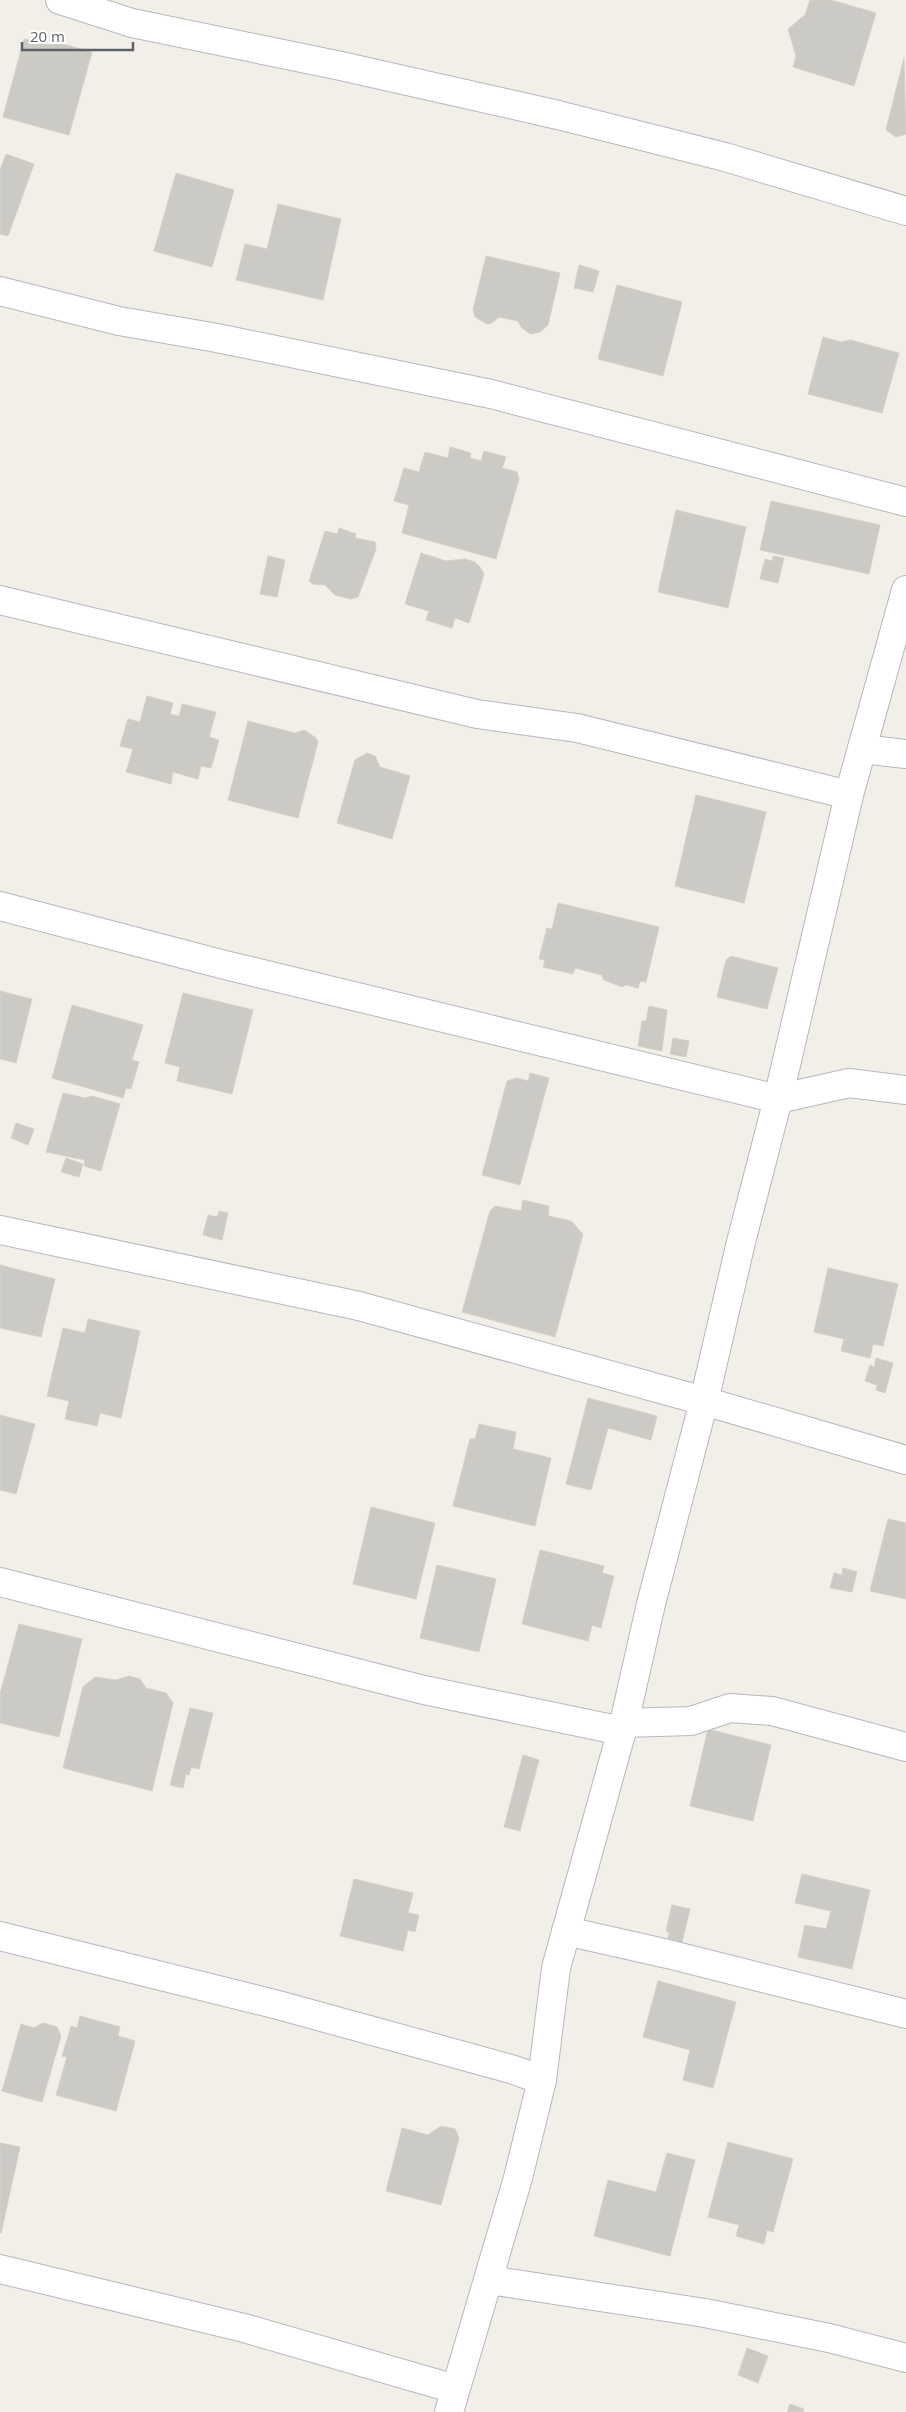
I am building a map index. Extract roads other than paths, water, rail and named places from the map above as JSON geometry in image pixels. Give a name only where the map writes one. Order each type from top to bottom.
[{"type":"street","points":[[60,0],[132,23],[340,66],[568,118],[725,157],[906,211]]},
{"type":"street","points":[[0,291],[119,321],[217,338],[491,394],[906,502]]},
{"type":"street","points":[[0,2269],[244,2328],[452,2400],[518,2178],[542,2080],[556,1968],[623,1727],[651,1604],[704,1401],[741,1242],[778,1099],[849,795],[906,590]]},
{"type":"street","points":[[0,600],[477,714],[577,728],[849,795]]},
{"type":"street","points":[[862,749],[906,754]]},
{"type":"street","points":[[0,906],[221,964],[778,1099],[849,1083],[906,1090]]},
{"type":"street","points":[[0,1230],[359,1306],[704,1401],[906,1460]]},
{"type":"street","points":[[0,1582],[424,1690],[623,1727],[690,1721],[730,1708],[772,1711],[906,1747]]},
{"type":"street","points":[[566,1931],[668,1954],[906,2014]]},
{"type":"street","points":[[0,1936],[278,2005],[511,2069],[542,2080]]},
{"type":"street","points":[[489,2280],[705,2314],[829,2338],[906,2358]]}]
